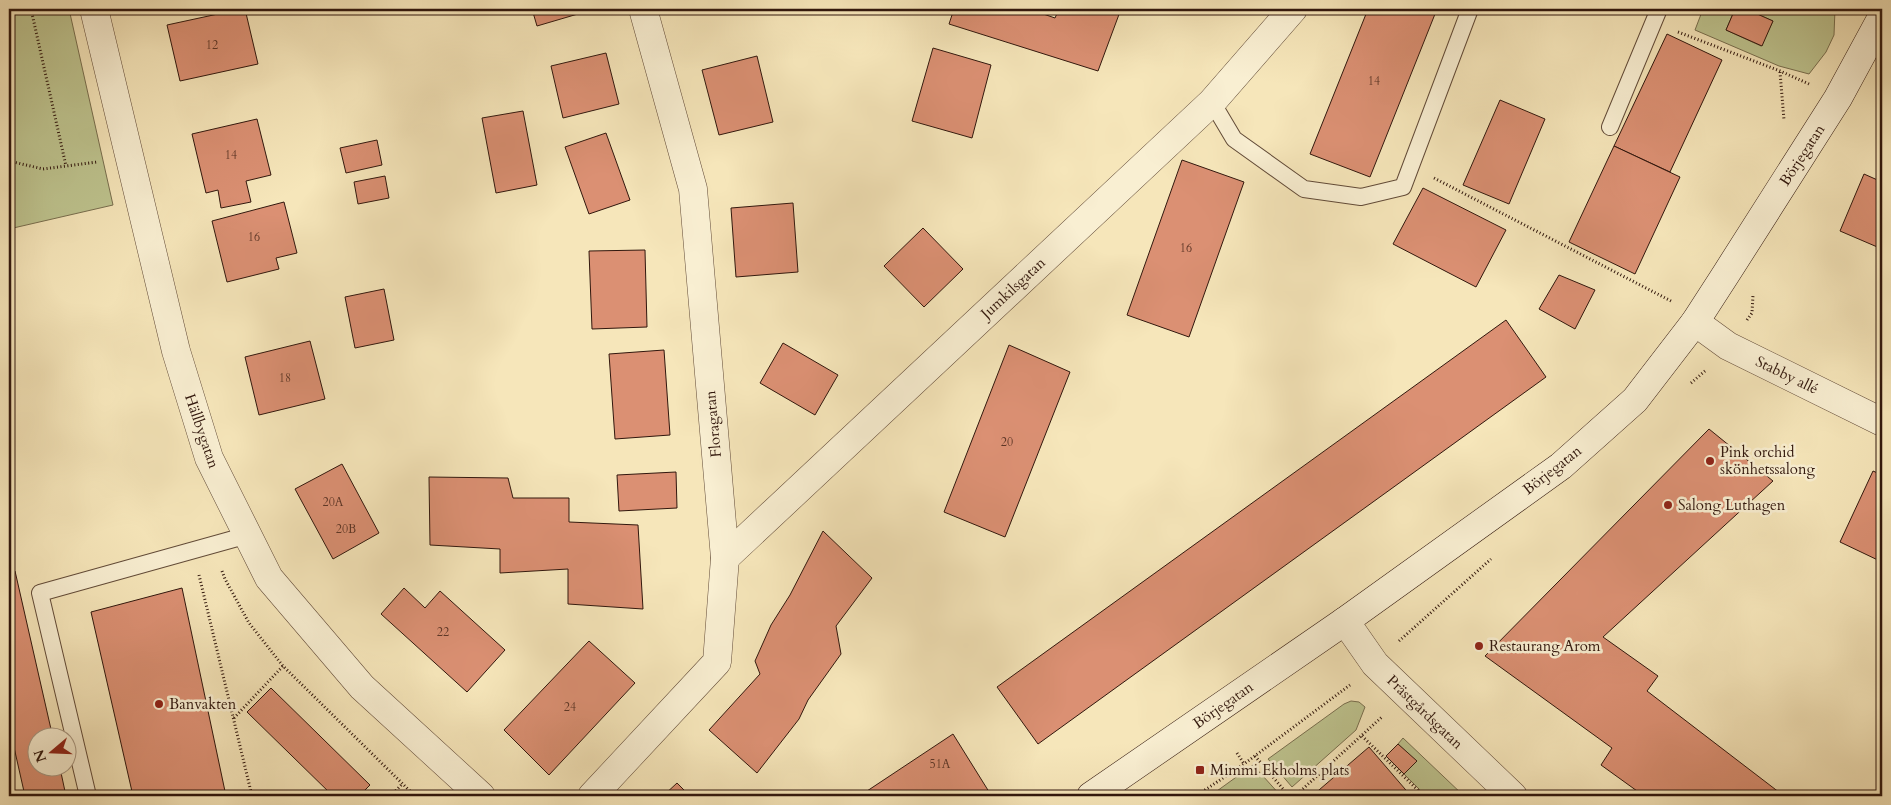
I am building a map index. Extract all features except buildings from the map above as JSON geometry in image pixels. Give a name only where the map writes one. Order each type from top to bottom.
[{"type":"street","name":"Hällbygatan","points":[[94,9],[176,350],[208,458],[269,578],[362,687],[481,796]]},
{"type":"street","name":"Floragatan","points":[[592,796],[717,662],[725,558],[693,189],[643,9]]},
{"type":"street","name":"Jumkilsgatan","points":[[725,558],[1212,102],[1293,9]]},
{"type":"street","name":"Börjegatan","points":[[1091,796],[1345,621],[1561,466],[1635,400],[1695,322],[1838,98],[1882,17]]},
{"type":"street","name":"Stabby allé","points":[[1695,322],[1728,346],[1882,422]]},
{"type":"street","name":"Prästgårdsgatan","points":[[1345,621],[1375,664],[1513,796]]},
{"type":"lane","points":[[1212,102],[1234,139],[1304,189],[1361,197],[1403,187],[1470,9]]},
{"type":"lane","points":[[1610,127],[1656,16]]},
{"type":"lane","points":[[88,796],[40,594],[248,535]]},
{"type":"path","points":[[31,9],[66,166]]},
{"type":"path","points":[[1617,9],[1656,16],[1814,87]]},
{"type":"path","points":[[1780,71],[1784,123]]},
{"type":"path","points":[[9,162],[43,169],[130,156]]},
{"type":"path","points":[[1427,174],[1673,302]]},
{"type":"path","points":[[214,544],[225,579],[249,622],[283,666],[415,796]]},
{"type":"path","points":[[193,550],[252,796]]},
{"type":"path","points":[[233,719],[283,666]]},
{"type":"path","points":[[1196,796],[1244,764],[1355,682]]},
{"type":"path","points":[[1295,796],[1384,716]]},
{"type":"path","points":[[1362,736],[1424,796]]},
{"type":"path","points":[[1237,753],[1244,764]]},
{"type":"path","points":[[1255,756],[1288,796]]},
{"type":"path","points":[[391,796],[402,784]]},
{"type":"green space","points":[[9,9],[69,9],[113,205],[9,229]]},
{"type":"green space","points":[[1703,9],[1735,9],[1726,30],[1761,46],[1773,21],[1746,9],[1835,9],[1834,35],[1826,52],[1809,74],[1779,66],[1695,30]]},
{"type":"green space","points":[[1351,701],[1359,702],[1365,707],[1356,730],[1292,787],[1268,759],[1344,704]]},
{"type":"green space","points":[[1403,738],[1464,796],[1426,796],[1404,774],[1416,761],[1398,744]]},
{"type":"green space","points":[[1253,765],[1281,796],[1210,796]]},
{"type":"place","name":"Pink orchid skönhetssalong","points":[[1710,461]]},
{"type":"place","name":"Salong Luthagen","points":[[1668,505]]},
{"type":"place","name":"Restaurang Arom","points":[[1479,646]]},
{"type":"place","name":"Banvakten","points":[[159,704]]},
{"type":"place","name":"Mimmi Ekholms plats","points":[[1200,770]]}]
